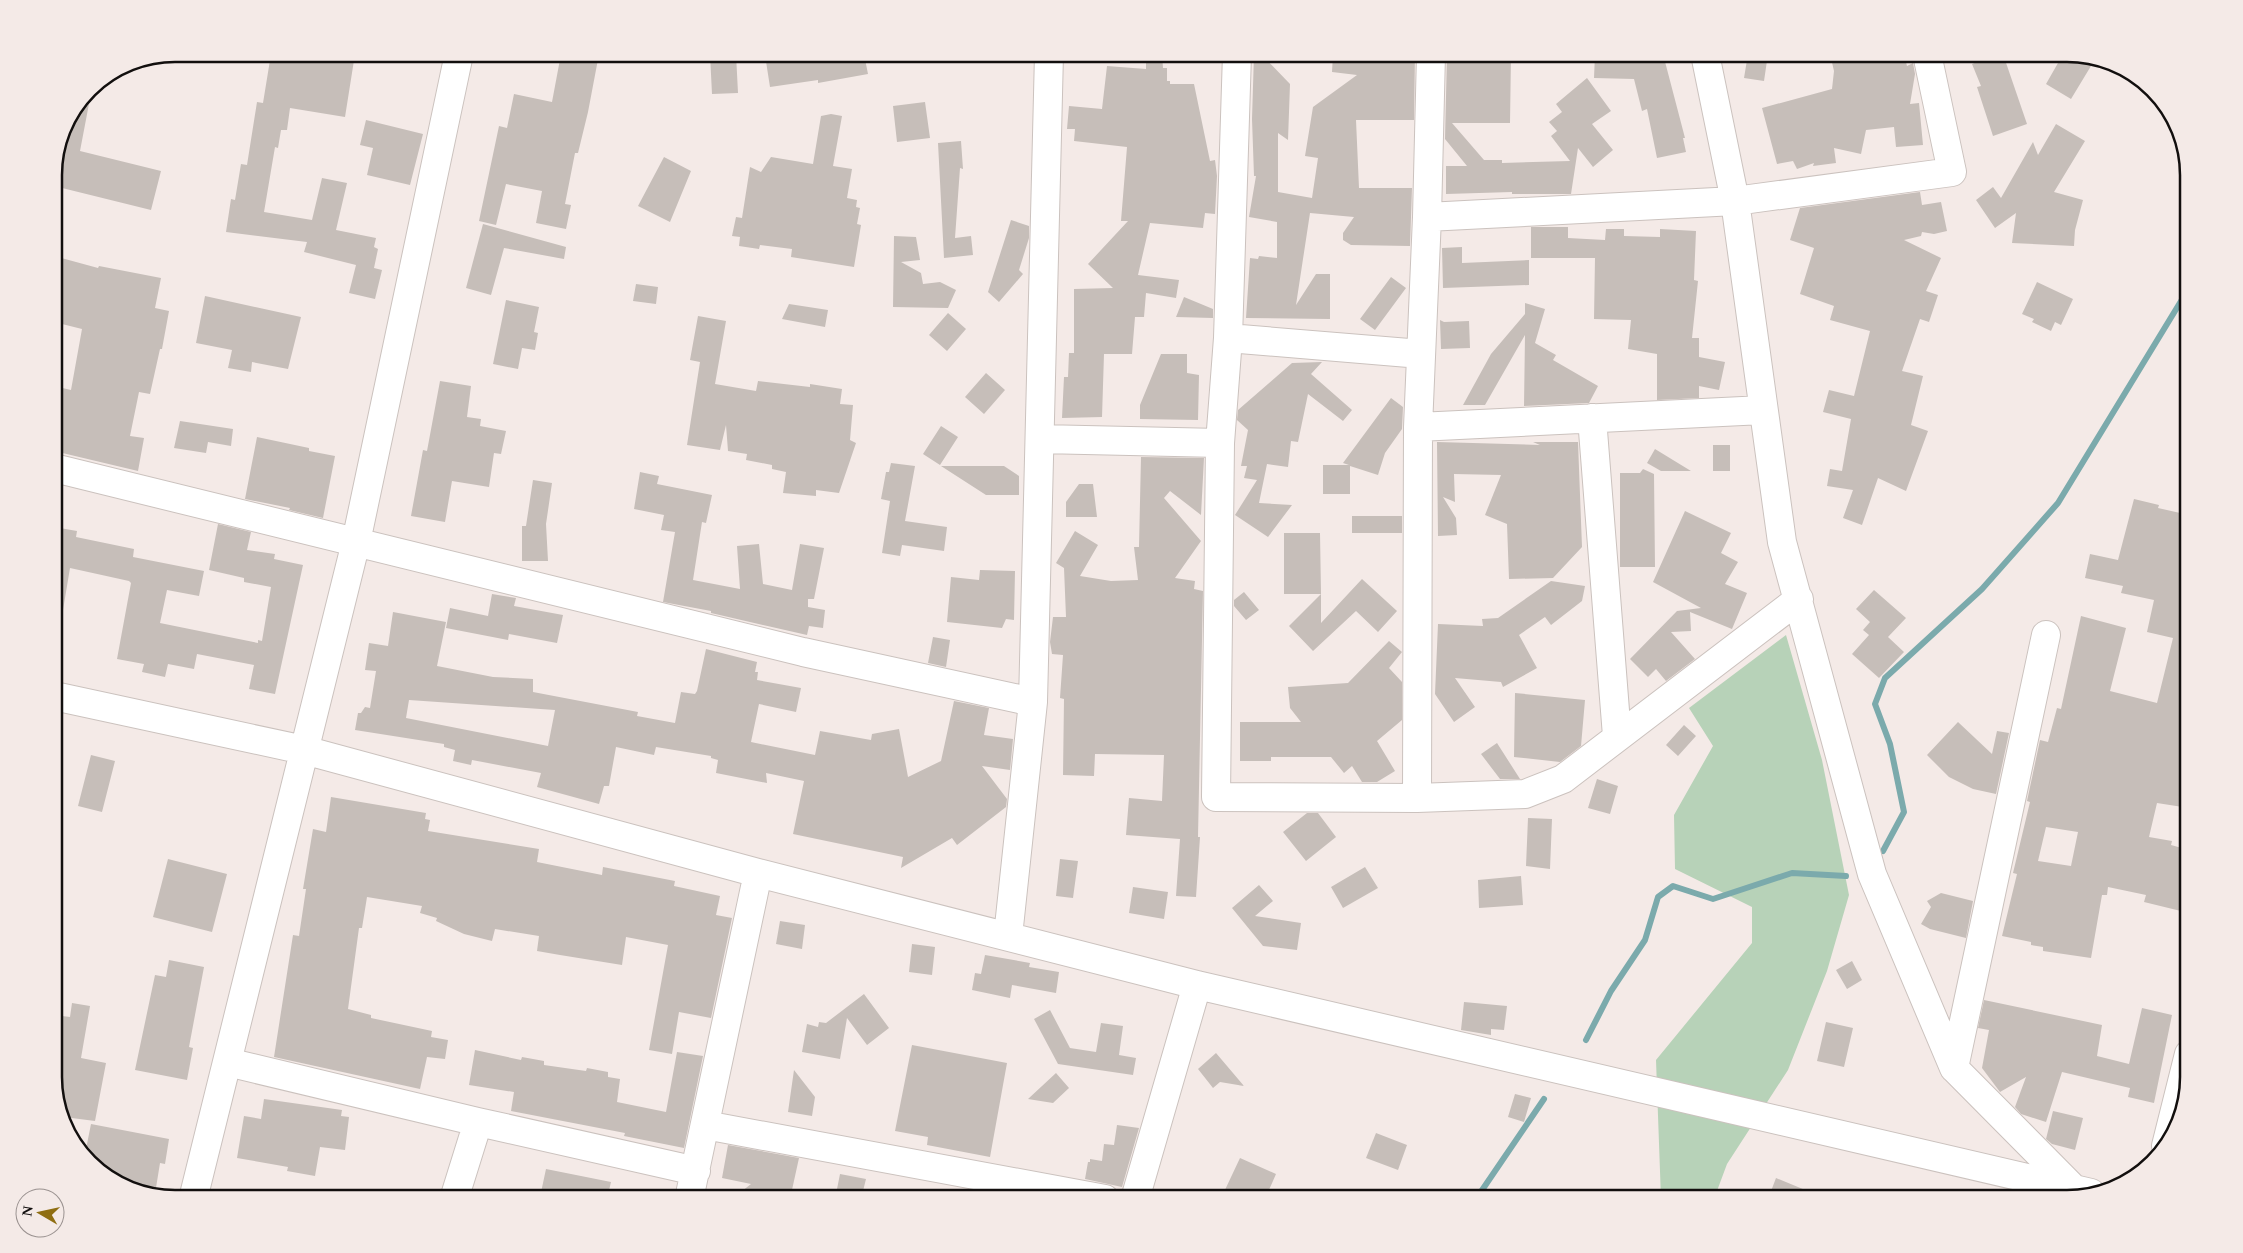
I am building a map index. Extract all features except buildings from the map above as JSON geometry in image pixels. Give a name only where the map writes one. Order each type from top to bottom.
[{"type":"street","points":[[1236,62],[1228,338],[1220,443],[1216,798],[1417,798],[1525,794],[1563,779],[1617,736],[1799,600]]},
{"type":"street","points":[[1417,798],[1418,427],[1427,217],[1431,62]]},
{"type":"street","points":[[1707,62],[1735,201],[1782,542],[1872,874],[1954,1068],[2079,1190]]},
{"type":"street","points":[[1427,217],[1735,201],[1952,172],[1929,62]]},
{"type":"street","points":[[196,1190],[356,542],[456,63]]},
{"type":"street","points":[[1008,936],[1033,702],[1049,63]]},
{"type":"street","points":[[1228,338],[1420,354]]},
{"type":"street","points":[[1418,427],[1763,410]]},
{"type":"street","points":[[1592,418],[1617,736]]},
{"type":"street","points":[[1040,439],[1220,443]]},
{"type":"street","points":[[63,470],[803,652],[1033,702]]},
{"type":"street","points":[[1954,1068],[2046,635]]},
{"type":"street","points":[[63,698],[304,750],[758,873],[1197,985],[2069,1190]]},
{"type":"street","points":[[691,1190],[758,873]]},
{"type":"street","points":[[1138,1190],[1197,985]]},
{"type":"street","points":[[227,1062],[478,1122],[696,1170]]},
{"type":"street","points":[[2173,1119],[2180,1090]]},
{"type":"street","points":[[457,1190],[478,1122]]},
{"type":"street","points":[[705,1125],[1056,1190]]},
{"type":"green space","points":[[1786,635],[1822,760],[1849,895],[1827,971],[1788,1070],[1727,1164],[1717,1190],[1661,1190],[1656,1060],[1752,943],[1752,907],[1675,869],[1674,815],[1713,746],[1689,708]]},
{"type":"waterway","points":[[1883,851],[1904,812],[1890,744],[1875,704],[1885,678],[1982,589],[2058,503],[2180,303]]},
{"type":"waterway","points":[[1586,1040],[1611,991],[1645,940],[1658,897],[1673,886],[1713,899],[1792,873],[1846,876]]},
{"type":"waterway","points":[[1482,1190],[1544,1099]]}]
